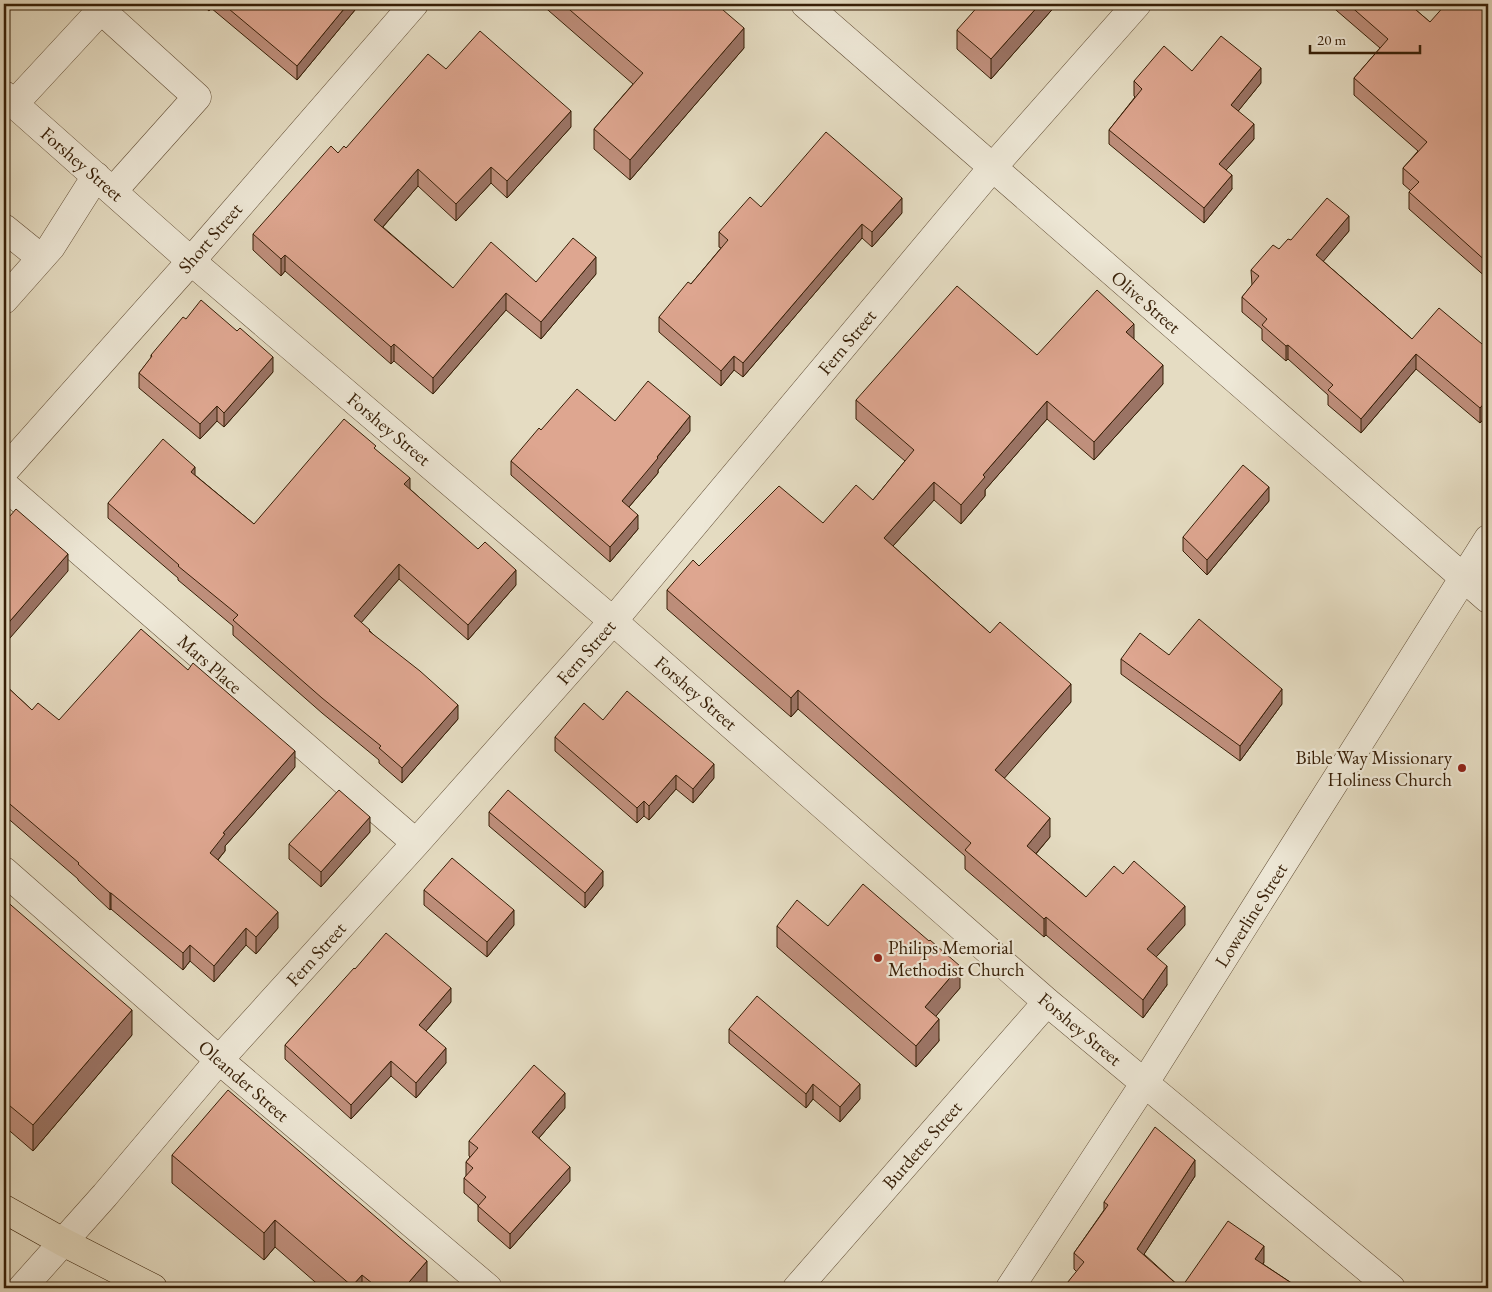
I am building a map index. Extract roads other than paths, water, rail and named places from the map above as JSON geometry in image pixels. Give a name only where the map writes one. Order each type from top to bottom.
[{"type":"main road","points":[[4,1209],[63,1242],[153,1288]]},
{"type":"street","name":"Olive Street","points":[[805,4],[1488,599]]},
{"type":"street","name":"Fern Street","points":[[22,1288],[219,1060],[416,843],[613,621],[992,168],[1137,4]]},
{"type":"street","name":"Short Street","points":[[4,470],[192,260],[403,8]]},
{"type":"street","points":[[4,300],[104,184],[197,97],[101,10],[9,99]]},
{"type":"street","name":"Forshey Street","points":[[9,99],[104,184],[613,621],[1047,1002],[1391,1288]]},
{"type":"street","points":[[4,228],[41,258]]},
{"type":"street","name":"Mars Place","points":[[4,485],[416,843]]},
{"type":"street","name":"Lowerline Street","points":[[1010,1288],[1144,1084],[1488,538]]},
{"type":"street","name":"Oleander Street","points":[[4,871],[219,1060],[488,1288]]},
{"type":"street","name":"Burdette Street","points":[[797,1288],[1047,1002]]},
{"type":"place","name":"Bible Way Missionary Holiness Church","points":[[1462,768]]},
{"type":"place","name":"Philips Memorial Methodist Church","points":[[878,958]]}]
